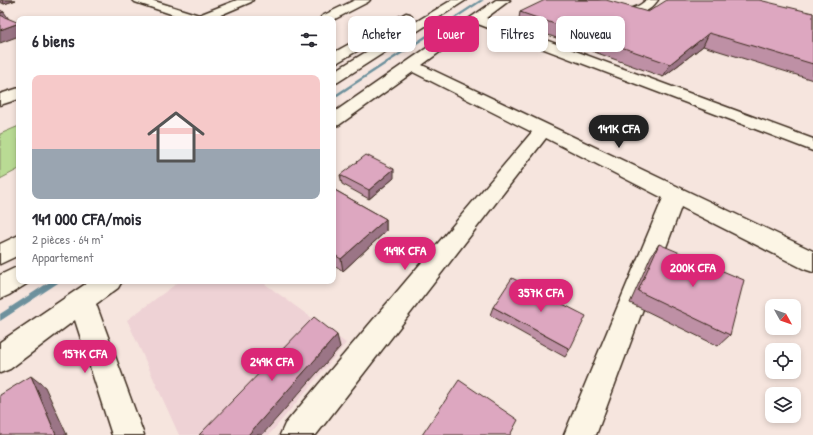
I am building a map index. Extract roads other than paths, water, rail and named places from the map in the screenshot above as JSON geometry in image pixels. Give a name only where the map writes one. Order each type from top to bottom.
[{"type":"main road","points":[[138,0],[190,16]]},
{"type":"main road","points":[[207,16],[247,0]]},
{"type":"main road","points":[[332,16],[364,0]]},
{"type":"main road","points":[[336,77],[460,0]]},
{"type":"main road","points":[[479,18],[504,0]]},
{"type":"main road","points":[[585,0],[618,11],[635,12],[642,10],[652,0]]},
{"type":"main road","points":[[336,58],[414,12]]},
{"type":"main road","points":[[479,20],[813,145]]},
{"type":"main road","points":[[336,119],[430,52]]},
{"type":"main road","points":[[411,65],[813,262]]},
{"type":"main road","points":[[0,100],[16,94]]},
{"type":"main road","points":[[296,435],[543,130]]},
{"type":"main road","points":[[580,435],[675,194]]},
{"type":"main road","points":[[0,255],[16,246]]},
{"type":"main road","points":[[0,288],[16,278]]},
{"type":"main road","points":[[0,359],[106,284]]},
{"type":"main road","points":[[82,301],[128,435]]},
{"type":"waterway","points":[[336,96],[482,0]]},
{"type":"waterway","points":[[0,318],[51,284]]}]
